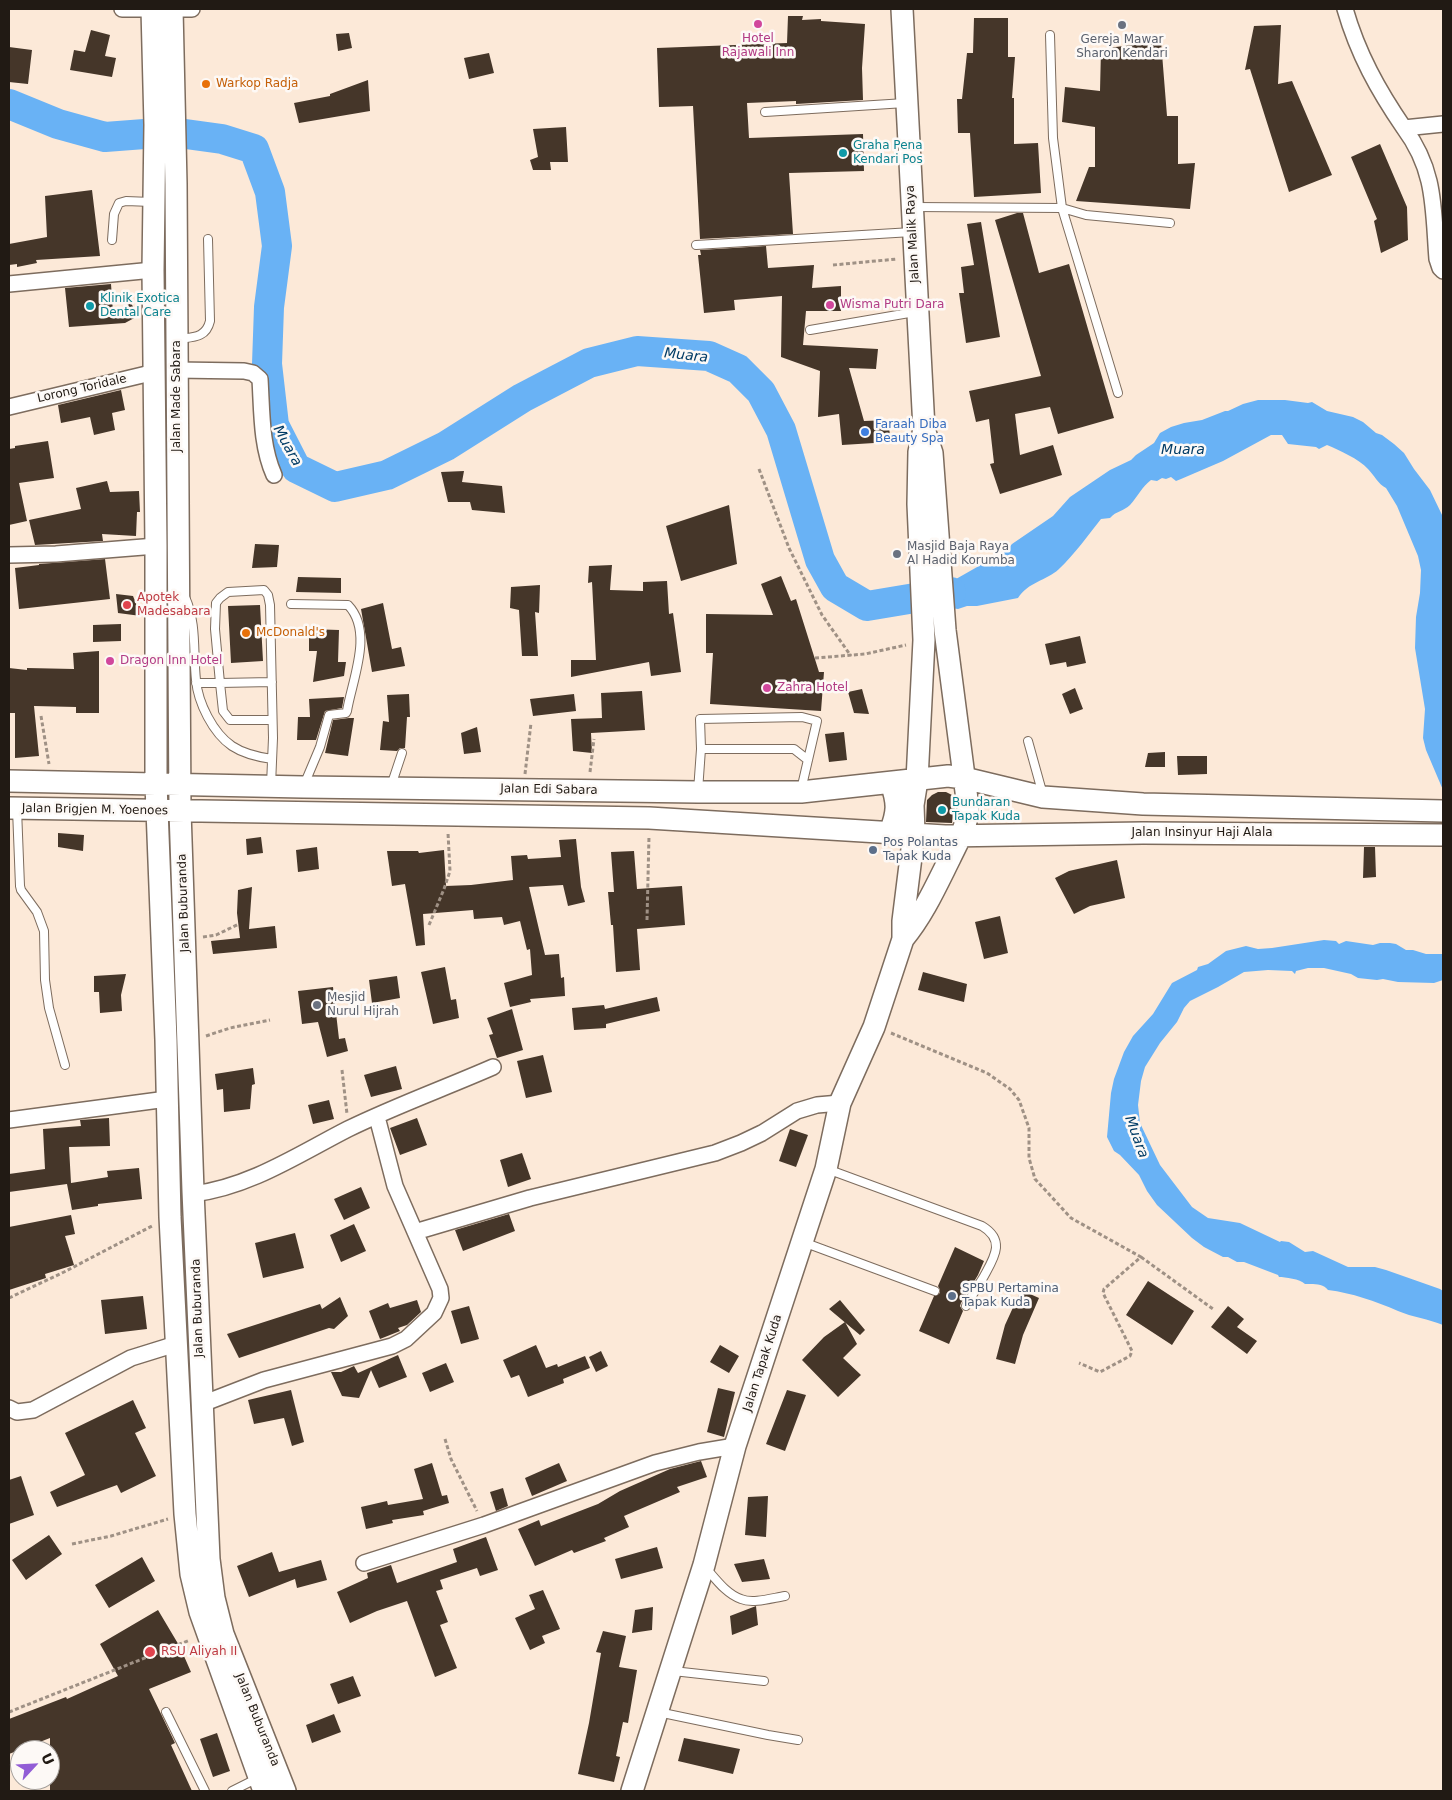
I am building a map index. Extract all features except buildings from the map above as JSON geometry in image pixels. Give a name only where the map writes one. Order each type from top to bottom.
[{"type":"street","points":[[122,9],[192,9]]},
{"type":"street","name":"Jalan Made Sabara","points":[[162,9],[175,98],[180,784]]},
{"type":"street","name":"Jalan Made Sabara","points":[[156,784],[153,270],[154,180],[162,9]]},
{"type":"street","name":"Jalan Malik Raya","points":[[902,9],[924,429],[932,453],[932,585]]},
{"type":"street","points":[[1345,9],[1364,62],[1379,90],[1422,156],[1428,172],[1433,201],[1437,259],[1443,271]]},
{"type":"street","points":[[1404,128],[1443,124]]},
{"type":"street","points":[[9,284],[153,270]]},
{"type":"street","points":[[176,370],[244,371],[253,373],[260,379],[267,460],[274,475]]},
{"type":"street","name":"Lorong Toridale","points":[[9,407],[155,372]]},
{"type":"street","points":[[9,555],[56,554],[156,546]]},
{"type":"street","points":[[180,811],[649,818],[914,833],[938,836],[960,835],[968,815],[968,807],[945,630],[932,585]]},
{"type":"street","points":[[914,833],[913,805],[917,780],[924,635],[932,585]]},
{"type":"street","points":[[917,780],[934,776],[964,778]]},
{"type":"street","name":"Jalan Insinyur Haji Alala","points":[[964,778],[1043,797],[1143,804],[1443,810]]},
{"type":"street","name":"Jalan Edi Sabara","points":[[156,784],[801,792],[917,780]]},
{"type":"street","points":[[9,781],[156,784]]},
{"type":"street","points":[[890,832],[897,816],[896,797],[891,783]]},
{"type":"street","name":"Jalan Buburanda","points":[[156,784],[170,1217],[185,1514],[191,1574],[200,1612],[261,1785]]},
{"type":"street","name":"Jalan Buburanda","points":[[180,784],[188,1039],[209,1559],[214,1598],[223,1634],[285,1791]]},
{"type":"street","name":"Jalan Brigjen M. Yoenoes","points":[[13,809],[180,811]]},
{"type":"street","name":"Jalan Tapak Kuda","points":[[632,1791],[704,1565],[735,1446],[826,1169],[840,1103],[874,1027],[903,939],[903,922],[914,833]]},
{"type":"street","name":"Jalan Insinyur Haji Alala","points":[[960,835],[1143,833],[1435,835]]},
{"type":"street","name":"Jalan Tapak Kuda","points":[[903,939],[915,925],[960,835]]},
{"type":"street","points":[[194,1194],[243,1180],[299,1156],[348,1129],[493,1067]]},
{"type":"street","points":[[9,1120],[167,1099]]},
{"type":"street","points":[[415,1232],[530,1198],[715,1153],[762,1133],[797,1111],[816,1105],[840,1103]]},
{"type":"street","points":[[202,1404],[264,1380],[392,1346],[406,1339],[434,1313],[442,1298],[440,1289],[395,1186],[377,1117]]},
{"type":"street","points":[[9,1408],[17,1412],[33,1410],[131,1358],[176,1344]]},
{"type":"street","points":[[364,1563],[484,1525],[655,1463],[699,1452],[735,1446]]},
{"type":"lane","points":[[1050,35],[1053,138],[1062,208],[1118,393]]},
{"type":"lane","points":[[765,112],[907,103]]},
{"type":"lane","points":[[112,240],[114,214],[119,203],[126,201],[154,202]]},
{"type":"lane","points":[[912,207],[1062,208],[1086,215],[1170,223]]},
{"type":"lane","points":[[696,245],[914,232]]},
{"type":"lane","points":[[177,339],[200,336],[209,328],[208,239]]},
{"type":"lane","points":[[810,330],[917,311]]},
{"type":"lane","points":[[179,584],[190,609],[195,652],[196,683],[204,709],[218,732],[232,746],[254,756],[272,759]]},
{"type":"lane","points":[[271,786],[272,759],[272,720],[272,682],[270,604],[268,595],[264,590],[228,592],[216,603],[215,629],[224,711],[230,720],[272,720]]},
{"type":"lane","points":[[291,604],[348,605],[359,623],[360,655],[347,711],[346,713],[329,715],[320,747],[303,787]]},
{"type":"lane","points":[[196,683],[272,682]]},
{"type":"lane","points":[[698,792],[701,749],[700,719],[802,717],[817,720],[801,792]]},
{"type":"lane","points":[[1028,741],[1043,797]]},
{"type":"lane","points":[[701,749],[794,749],[808,760]]},
{"type":"lane","points":[[391,788],[402,753]]},
{"type":"lane","points":[[13,809],[20,886],[37,912],[44,931],[45,980],[49,1008],[65,1065]]},
{"type":"lane","points":[[826,1169],[990,1230],[996,1242],[995,1256],[966,1306]]},
{"type":"lane","points":[[803,1242],[935,1291]]},
{"type":"lane","points":[[704,1565],[724,1587],[740,1599],[749,1600],[785,1596]]},
{"type":"lane","points":[[671,1671],[764,1681]]},
{"type":"lane","points":[[166,1712],[205,1791]]},
{"type":"lane","points":[[658,1712],[798,1740]]},
{"type":"lane","points":[[232,1791],[261,1785]]},
{"type":"path","points":[[833,265],[915,257]]},
{"type":"path","points":[[759,469],[789,548],[822,615],[851,656]]},
{"type":"path","points":[[815,658],[865,654],[924,635]]},
{"type":"path","points":[[41,716],[52,782]]},
{"type":"path","points":[[523,789],[531,723]]},
{"type":"path","points":[[588,790],[594,739]]},
{"type":"path","points":[[429,925],[450,870],[448,815]]},
{"type":"path","points":[[647,920],[649,818]]},
{"type":"path","points":[[185,938],[216,935],[238,924]]},
{"type":"path","points":[[188,1039],[193,1040],[230,1028],[270,1020]]},
{"type":"path","points":[[874,1027],[987,1073],[1010,1090],[1019,1100],[1029,1128],[1029,1158],[1036,1179],[1071,1218],[1141,1257],[1213,1309]]},
{"type":"path","points":[[342,1070],[348,1129]]},
{"type":"path","points":[[9,1298],[170,1217]]},
{"type":"path","points":[[1079,1363],[1100,1372],[1130,1356],[1132,1352],[1104,1289],[1141,1257]]},
{"type":"path","points":[[445,1439],[452,1459],[484,1525]]},
{"type":"path","points":[[72,1544],[111,1536],[185,1514]]},
{"type":"path","points":[[9,1712],[207,1633]]},
{"type":"water","name":"Muara","points":[[1258,400],[1312,402],[1327,411],[1353,417],[1363,422],[1404,453],[1430,490],[1443,517],[1443,790],[1426,750],[1423,738],[1425,709],[1415,648],[1421,570],[1418,556],[1397,506],[1386,488],[1359,462],[1327,445],[1319,449],[1288,444],[1282,435],[1271,435],[1223,461],[1176,481],[1171,477],[1162,478],[1157,481],[1151,480],[1128,507],[1110,518],[1101,519],[1059,569],[1027,588],[1018,598],[958,609],[951,608],[949,583],[1007,550],[1012,544],[1053,516],[1070,497],[1110,470],[1131,460],[1154,443],[1160,433],[1171,427],[1202,420]]},
{"type":"water","name":"Muara","points":[[1324,940],[1336,941],[1339,944],[1346,941],[1373,945],[1390,943],[1406,950],[1426,954],[1443,954],[1443,980],[1434,983],[1377,980],[1358,978],[1351,974],[1324,968],[1308,968],[1296,971],[1295,974],[1292,971],[1268,970],[1244,972],[1190,1001],[1184,1008],[1177,1022],[1160,1043],[1145,1067],[1138,1105],[1140,1123],[1160,1165],[1192,1207],[1208,1218],[1240,1223],[1280,1242],[1289,1242],[1305,1252],[1313,1251],[1348,1267],[1375,1267],[1440,1289],[1443,1291],[1443,1325],[1363,1298],[1328,1290],[1321,1285],[1305,1284],[1289,1278],[1279,1277],[1244,1262],[1237,1262],[1228,1257],[1223,1257],[1204,1247],[1157,1205],[1139,1175],[1114,1151],[1107,1137],[1111,1093],[1124,1052],[1133,1036],[1153,1014],[1172,983],[1197,970],[1198,967],[1208,964],[1226,951],[1246,946],[1258,949],[1272,948]]},
{"type":"waterway","name":"Muara","points":[[9,104],[58,124],[105,137],[171,132],[222,139],[254,149],[270,192],[277,246],[269,307],[267,364],[274,425],[296,468],[335,487],[387,475],[446,446],[522,398],[589,363],[637,351],[709,356],[738,369],[761,392],[781,430],[820,560],[835,587],[867,606],[951,592]]},
{"type":"place","name":"Hotel Rajawali Inn","points":[[758,24]]},
{"type":"place","name":"Gereja Mawar Sharon Kendari","points":[[1122,25]]},
{"type":"place","name":"Warkop Radja","points":[[206,84]]},
{"type":"place","name":"Graha Pena Kendari Pos","points":[[843,153]]},
{"type":"place","name":"Wisma Putri Dara","points":[[830,305]]},
{"type":"place","name":"Klinik Exotica Dental Care","points":[[90,306]]},
{"type":"place","name":"Faraah Diba Beauty Spa","points":[[865,432]]},
{"type":"place","name":"Masjid Baja Raya Al Hadid Korumba","points":[[897,554]]},
{"type":"place","name":"Apotek Madesabara","points":[[127,605]]},
{"type":"place","name":"McDonald's","points":[[246,633]]},
{"type":"place","name":"Dragon Inn Hotel","points":[[110,661]]},
{"type":"place","name":"Zahra Hotel","points":[[767,688]]},
{"type":"place","name":"Bundaran Tapak Kuda","points":[[942,810]]},
{"type":"place","name":"Pos Polantas Tapak Kuda","points":[[873,850]]},
{"type":"place","name":"Mesjid Nurul Hijrah","points":[[317,1005]]},
{"type":"place","name":"SPBU Pertamina Tapak Kuda","points":[[952,1296]]},
{"type":"place","name":"RSU Aliyah II","points":[[150,1652]]}]
